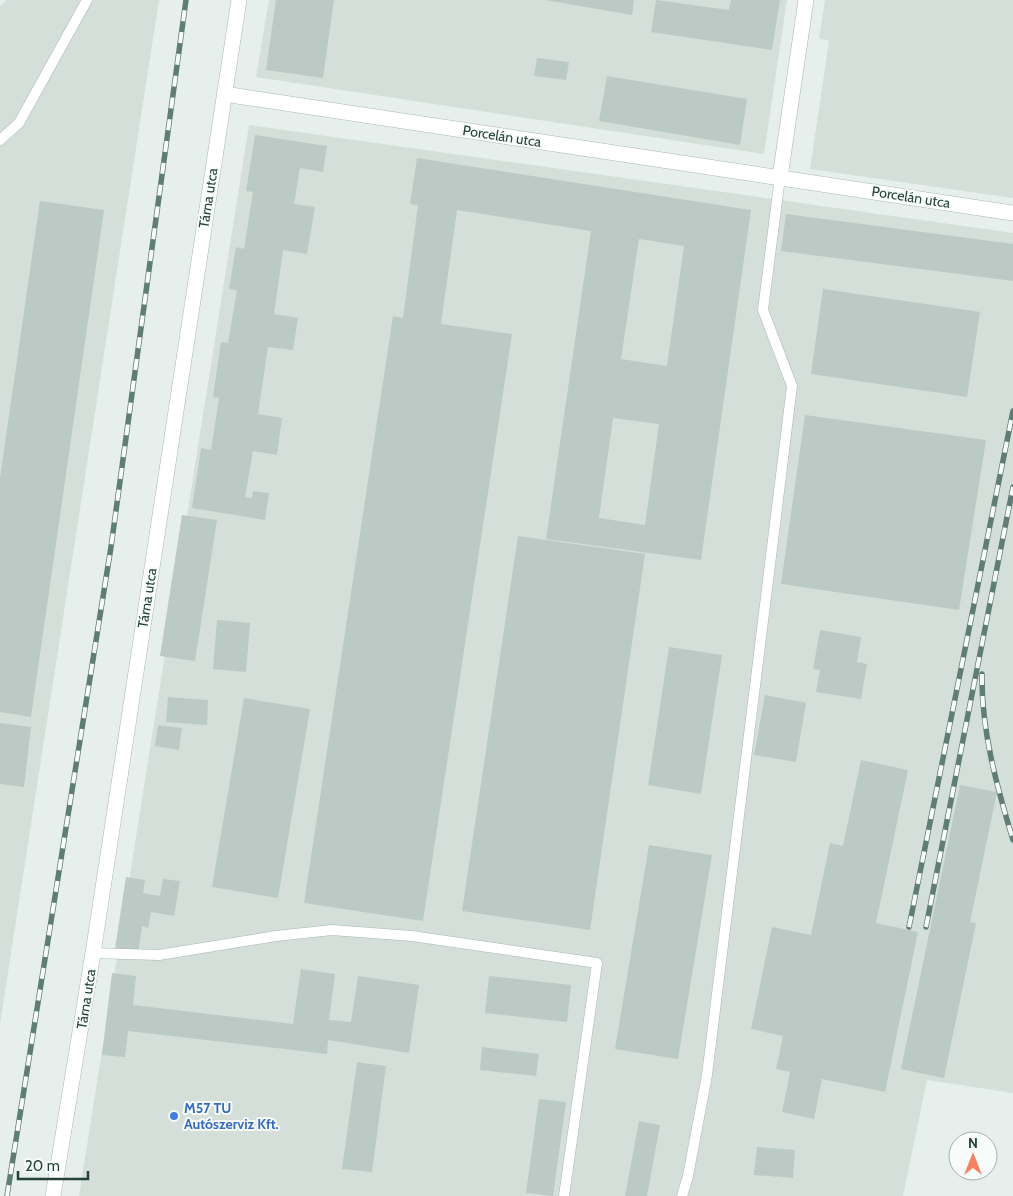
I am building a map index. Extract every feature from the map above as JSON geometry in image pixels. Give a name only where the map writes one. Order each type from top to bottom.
[{"type":"street","name":"Tárna utca","points":[[53,1196],[93,953],[239,0]]},
{"type":"street","points":[[780,177],[806,0]]},
{"type":"street","name":"Porcelán utca","points":[[224,94],[1013,213]]},
{"type":"lane","points":[[0,140],[19,124],[87,0]]},
{"type":"lane","points":[[682,1196],[688,1176],[707,1075],[792,386],[763,310],[780,177]]},
{"type":"lane","points":[[93,953],[159,954],[276,936],[332,930],[412,936],[597,963],[564,1196]]},
{"type":"shaded area","points":[[7,0],[159,0],[0,1024],[0,6]]},
{"type":"shaded area","points":[[269,0],[787,0],[764,154],[256,77]]},
{"type":"shaded area","points":[[825,0],[1013,0],[1013,198],[810,169],[829,41],[819,38]]},
{"type":"shaded area","points":[[249,125],[1013,233],[1013,1093],[927,1080],[903,1196],[79,1196]]},
{"type":"building","points":[[276,0],[334,0],[323,78],[266,70]]},
{"type":"building","points":[[545,0],[634,0],[632,15]]},
{"type":"building","points":[[656,0],[729,10],[731,0],[780,0],[772,50],[651,32]]},
{"type":"building","points":[[537,58],[569,62],[566,80],[534,76]]},
{"type":"building","points":[[607,76],[747,99],[740,145],[599,121]]},
{"type":"building","points":[[255,135],[327,146],[323,172],[300,168],[294,204],[315,207],[307,254],[283,250],[274,314],[298,318],[293,350],[268,347],[258,414],[282,418],[277,455],[253,451],[245,497],[252,498],[253,491],[269,493],[265,520],[192,508],[201,448],[211,450],[219,398],[213,397],[221,342],[228,343],[237,290],[229,289],[236,247],[244,249],[253,192],[246,191]]},
{"type":"building","points":[[417,158],[751,210],[701,560],[546,539],[591,231],[457,210],[441,324],[512,334],[423,921],[304,903],[393,316],[403,318],[418,205],[410,204]],"holes":[[[639,239],[684,246],[667,366],[621,359]],[[613,418],[659,424],[645,525],[599,518]]]},
{"type":"building","points":[[40,201],[104,210],[31,717],[0,712],[0,478]]},
{"type":"building","points":[[786,214],[1013,244],[1013,281],[781,251]]},
{"type":"building","points":[[823,289],[980,312],[967,397],[811,374]]},
{"type":"building","points":[[805,415],[986,440],[959,610],[781,584]]},
{"type":"building","points":[[182,515],[217,520],[195,661],[160,656]]},
{"type":"building","points":[[518,536],[645,554],[590,930],[462,911]]},
{"type":"building","points":[[217,620],[250,623],[246,672],[213,669]]},
{"type":"building","points":[[820,630],[861,637],[857,662],[867,664],[861,699],[816,692],[820,670],[813,669]]},
{"type":"building","points":[[669,647],[722,655],[701,794],[648,785]]},
{"type":"building","points":[[765,695],[806,703],[796,762],[754,755]]},
{"type":"building","points":[[168,697],[208,700],[207,725],[166,722]]},
{"type":"building","points":[[244,698],[310,709],[278,898],[212,887]]},
{"type":"building","points":[[0,723],[31,727],[24,787],[0,784]]},
{"type":"building","points":[[158,725],[182,728],[179,750],[155,746]]},
{"type":"building","points":[[861,760],[908,770],[876,923],[918,932],[885,1092],[822,1079],[814,1119],[782,1112],[790,1072],[776,1069],[783,1036],[751,1029],[772,927],[811,935],[830,843],[843,846]]},
{"type":"building","points":[[960,785],[997,792],[970,922],[976,923],[944,1078],[901,1069]]},
{"type":"building","points":[[649,845],[712,855],[678,1059],[615,1049]]},
{"type":"building","points":[[126,877],[145,880],[143,893],[160,896],[163,879],[180,881],[174,916],[151,912],[148,928],[142,926],[138,953],[115,949]]},
{"type":"building","points":[[301,969],[335,974],[329,1020],[351,1022],[358,976],[419,985],[409,1053],[328,1040],[327,1054],[128,1031],[125,1057],[102,1055],[112,973],[136,976],[133,1005],[293,1024]]},
{"type":"building","points":[[489,976],[571,985],[567,1022],[485,1013]]},
{"type":"building","points":[[482,1047],[539,1054],[536,1076],[480,1070]]},
{"type":"building","points":[[357,1062],[386,1066],[372,1172],[342,1169]]},
{"type":"building","points":[[539,1099],[566,1102],[553,1196],[526,1193]]},
{"type":"building","points":[[639,1121],[660,1125],[647,1196],[625,1196]]},
{"type":"building","points":[[757,1147],[795,1150],[793,1178],[754,1175]]},
{"type":"railway","points":[[7,1196],[111,547],[186,0]]},
{"type":"railway","points":[[909,927],[1013,411]]},
{"type":"railway","points":[[926,927],[1013,487]]},
{"type":"railway","points":[[982,674],[982,695],[987,737],[1001,800],[1013,840]]},
{"type":"place","name":"M57 TU Autószerviz Kft.","points":[[174,1116]]}]
